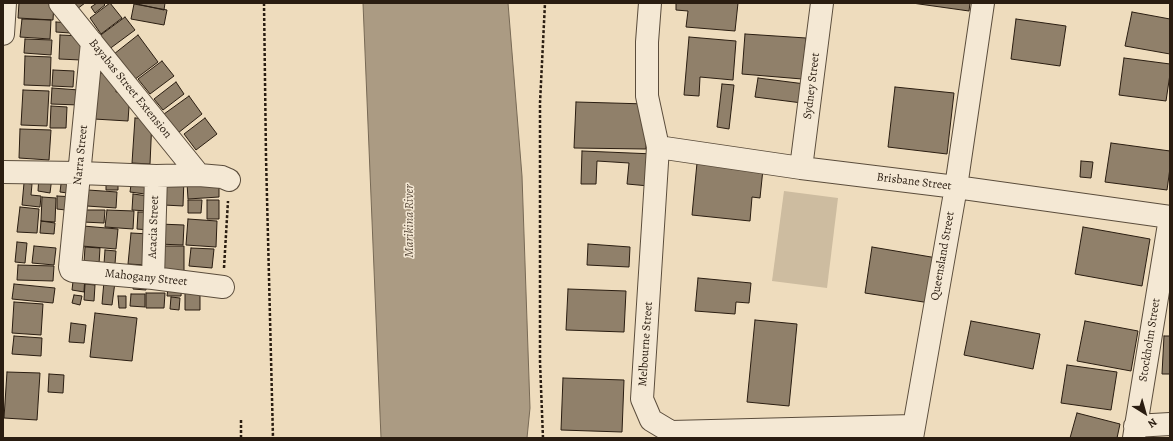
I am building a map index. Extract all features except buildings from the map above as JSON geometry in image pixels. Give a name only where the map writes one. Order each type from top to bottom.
[{"type":"street","points":[[3,34],[5,3]]},
{"type":"street","name":"Bayabas Street Extension","points":[[60,3],[199,175]]},
{"type":"street","name":"Melbourne Street","points":[[650,3],[647,42],[647,96],[658,147],[642,399],[651,420],[671,432],[913,432]]},
{"type":"street","name":"Sydney Street","points":[[801,168],[822,3]]},
{"type":"street","name":"Queensland Street","points":[[913,432],[956,187],[983,3]]},
{"type":"street","name":"Narra Street","points":[[70,267],[92,42]]},
{"type":"street","name":"Brisbane Street","points":[[658,147],[801,168],[956,187],[1170,217]]},
{"type":"street","points":[[3,172],[156,176],[199,175],[222,177],[229,180]]},
{"type":"street","name":"Acacia Street","points":[[153,278],[156,176]]},
{"type":"street","name":"Stockholm Street","points":[[1135,432],[1170,217]]},
{"type":"street","name":"Mahogany Street","points":[[70,267],[73,271],[153,278],[223,287]]},
{"type":"street","points":[[1135,432],[1170,424]]},
{"type":"path","points":[[264,3],[273,438]]},
{"type":"path","points":[[543,438],[540,362],[540,103],[545,3]]},
{"type":"path","points":[[223,287],[229,180]]},
{"type":"path","points":[[241,438],[242,420]]},
{"type":"shaded area","points":[[784,191],[838,198],[827,288],[772,281]]},
{"type":"water","name":"Marikina River","points":[[363,3],[508,3],[522,176],[530,408],[527,438],[381,438]]}]
